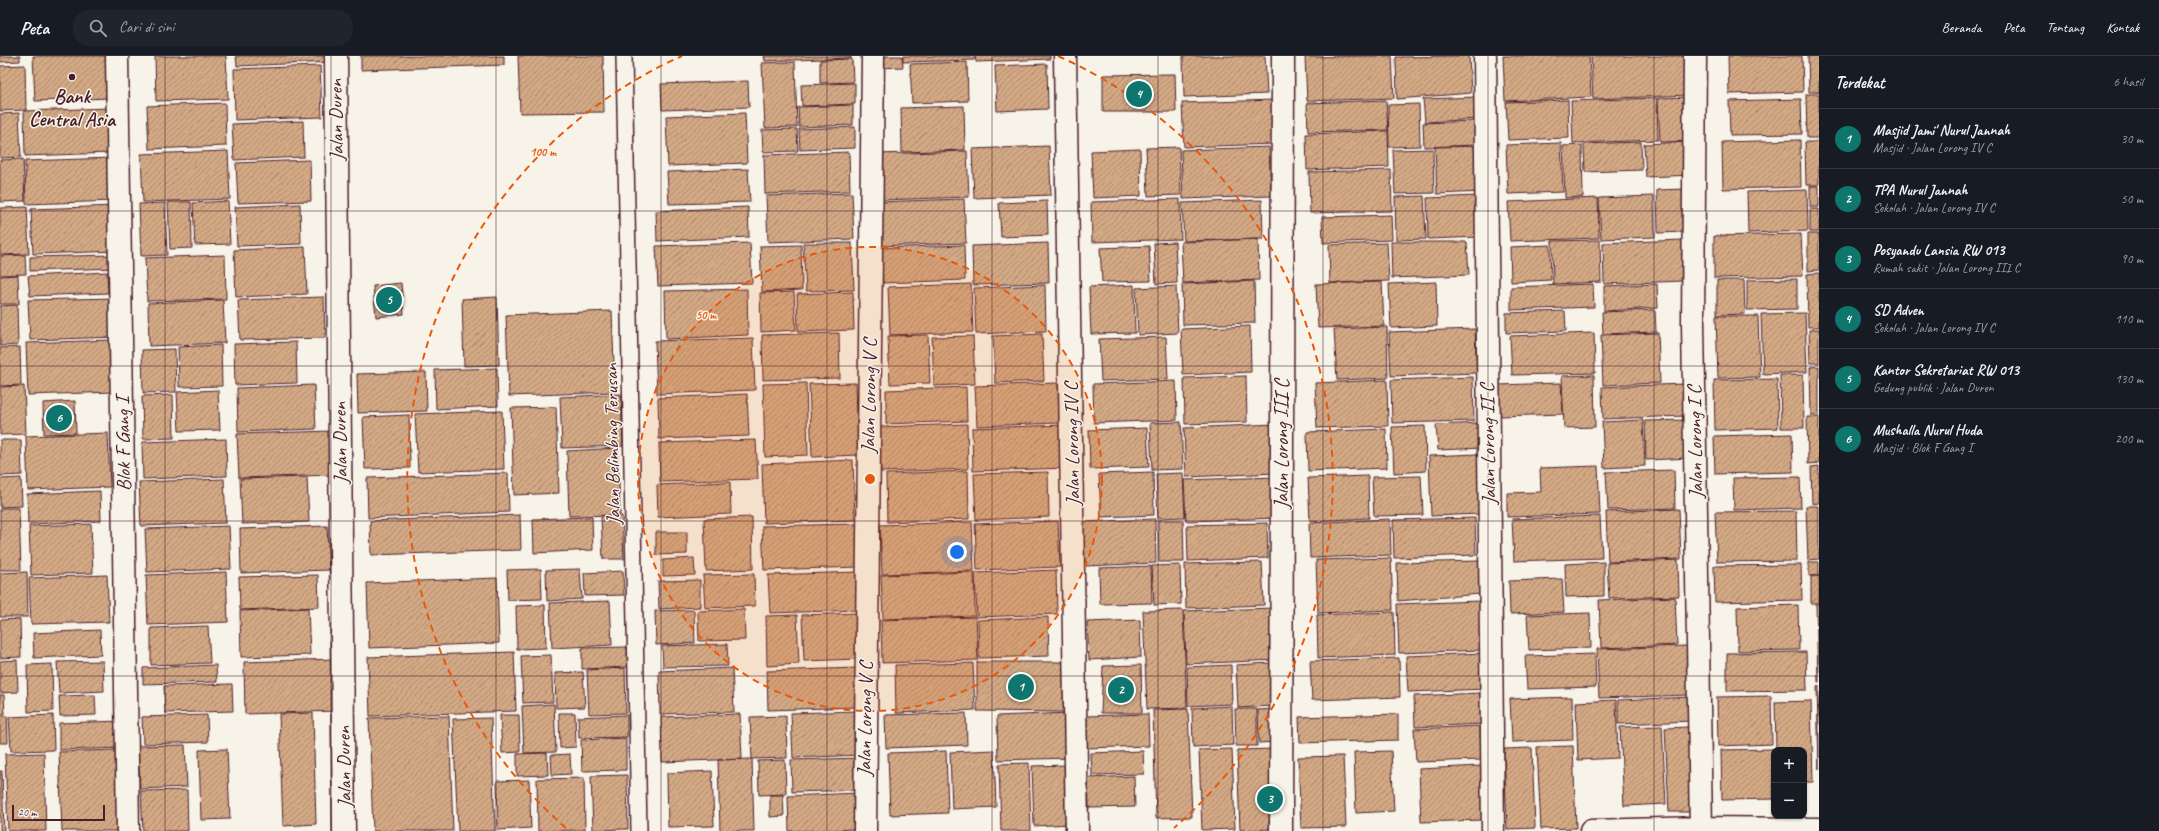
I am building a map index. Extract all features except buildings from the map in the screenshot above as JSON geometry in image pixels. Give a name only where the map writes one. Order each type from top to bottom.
[{"type":"street","name":"Blok F Gang I","points":[[117,56],[128,831]]},
{"type":"street","name":"Jalan Duren","points":[[336,56],[344,831]]},
{"type":"street","name":"Jalan Lorong V C","points":[[865,831],[873,56]]},
{"type":"street","name":"Jalan Lorong IV C","points":[[1065,56],[1077,831]]},
{"type":"street","name":"Jalan Lorong III C","points":[[1281,831],[1283,56]]},
{"type":"street","name":"Jalan Lorong II C","points":[[1484,56],[1493,831]]},
{"type":"street","name":"Jalan Lorong I C","points":[[1695,56],[1693,323],[1701,830]]},
{"type":"street","points":[[1591,831],[1819,829]]},
{"type":"lane","name":"Jalan Belimbing Terusan","points":[[624,56],[639,831]]},
{"type":"place","name":"Bank Central Asia","points":[[72,77]]},
{"type":"place","name":"SD Adven","points":[[1139,94]]},
{"type":"place","name":"Kantor Sekretariat RW 013","points":[[389,300]]},
{"type":"place","name":"Mushalla Nurul Huda","points":[[59,418]]},
{"type":"place","name":"Masjid Jami' Nurul Jannah","points":[[1021,687]]},
{"type":"place","name":"TPA Nurul Jannah","points":[[1121,690]]},
{"type":"place","name":"Posyandu Lansia RW 013","points":[[1270,799]]}]
